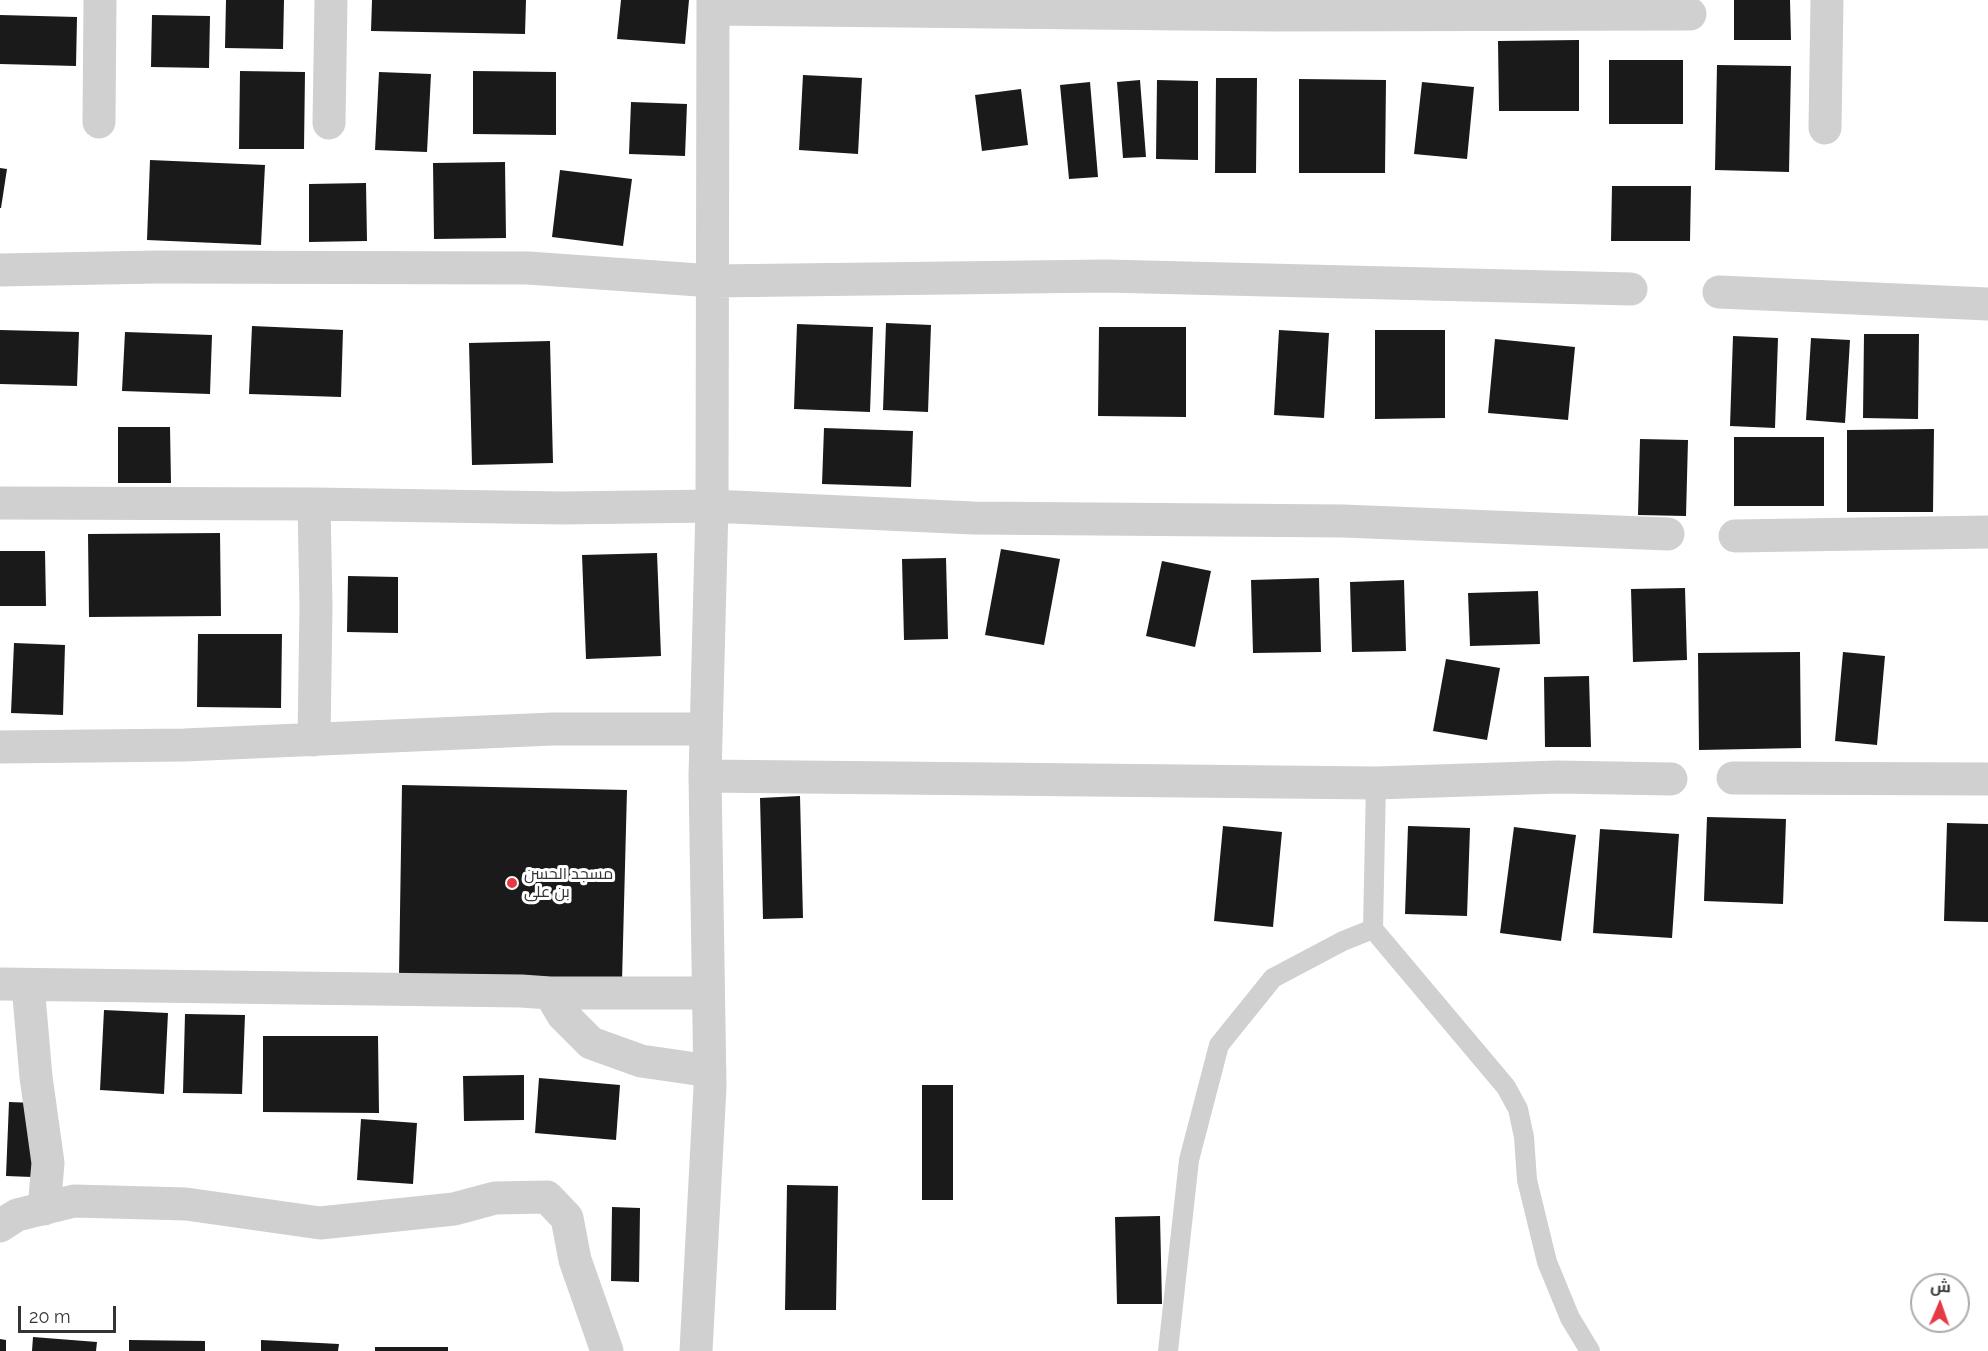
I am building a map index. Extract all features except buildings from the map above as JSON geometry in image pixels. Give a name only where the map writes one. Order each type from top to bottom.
[{"type":"street","points":[[99,122],[100,0]]},
{"type":"street","points":[[329,123],[331,0]]},
{"type":"street","points":[[1825,128],[1827,0]]},
{"type":"street","points":[[696,1351],[710,1071],[705,776],[712,506],[713,4],[1690,14]]},
{"type":"street","points":[[0,270],[157,267],[528,268],[713,280],[1106,276],[1631,289]]},
{"type":"street","points":[[1719,292],[1988,304]]},
{"type":"street","points":[[0,503],[563,508],[712,506],[974,518],[1343,521],[1668,534]]},
{"type":"street","points":[[314,504],[316,606],[314,740]]},
{"type":"street","points":[[1735,536],[1988,532]]},
{"type":"street","points":[[0,747],[184,745],[553,729],[706,729]]},
{"type":"street","points":[[705,776],[1376,783],[1558,777],[1671,779]]},
{"type":"street","points":[[1733,778],[1988,779]]},
{"type":"street","points":[[44,1209],[48,1162],[36,1077],[14,985],[550,993],[707,993]]},
{"type":"street","points":[[550,993],[563,1015],[591,1043],[641,1061],[710,1071]]},
{"type":"street","points":[[0,1226],[17,1215],[74,1201],[186,1204],[320,1223],[454,1209],[495,1198],[547,1197],[567,1218],[575,1260],[607,1351]]},
{"type":"lane","points":[[1376,783],[1373,929],[1506,1087],[1518,1109],[1524,1137],[1527,1180],[1547,1262],[1570,1318],[1590,1351]]},
{"type":"lane","points":[[1168,1351],[1189,1161],[1219,1045],[1273,978],[1343,941],[1373,929]]},
{"type":"place","name":"مسجد الحسن بن على","points":[[512,883]]}]
